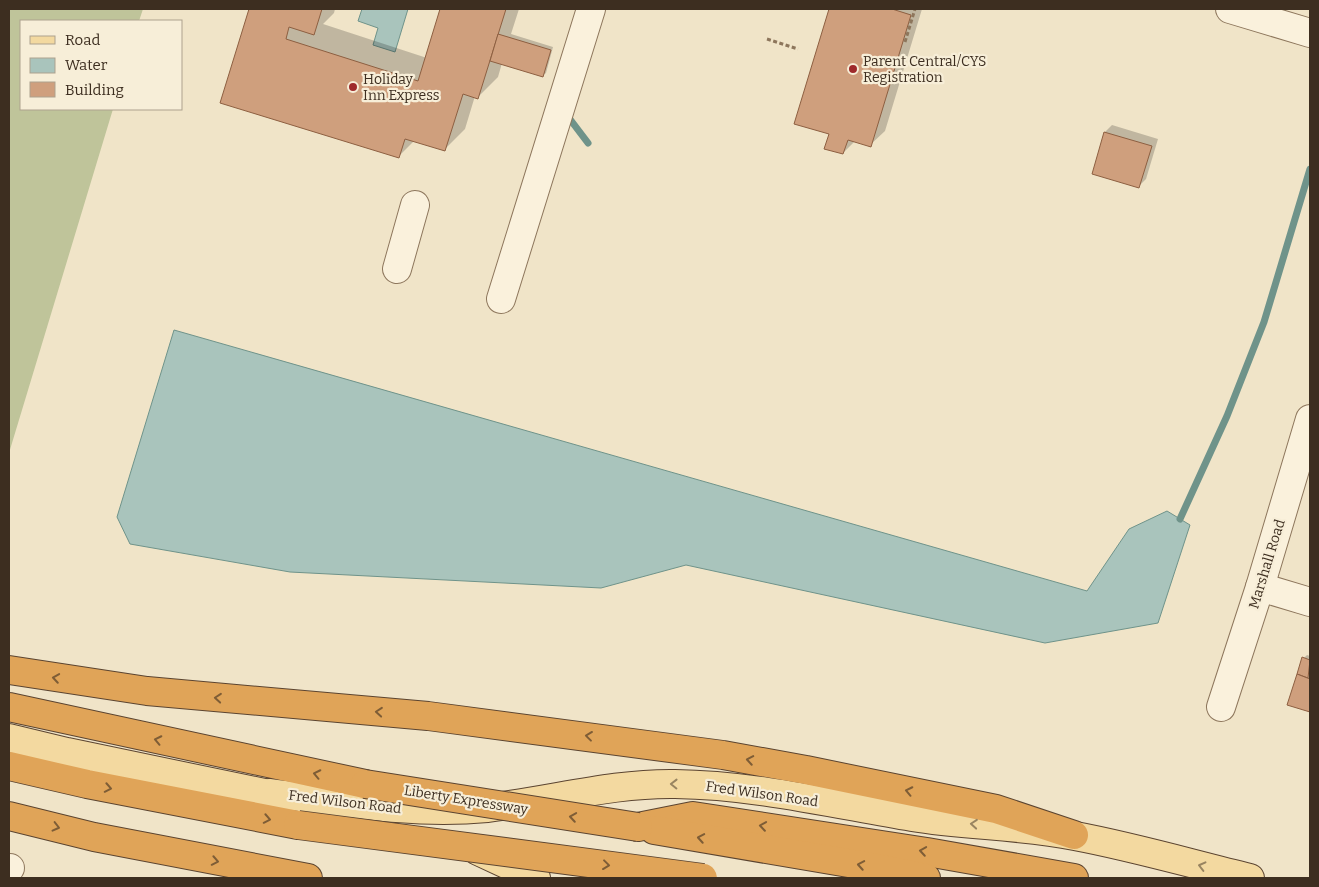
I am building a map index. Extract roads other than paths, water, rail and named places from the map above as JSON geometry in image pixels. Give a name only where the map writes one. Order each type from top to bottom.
[{"type":"highway","points":[[9,670],[147,691],[428,716],[723,755],[996,809],[1074,836]]},
{"type":"highway","name":"Liberty Expressway","points":[[9,706],[365,784],[638,827],[926,878]]},
{"type":"highway","points":[[9,766],[87,784],[298,825],[586,878]]},
{"type":"highway","points":[[9,816],[94,837],[308,878]]},
{"type":"highway","points":[[638,827],[693,816],[918,850],[1074,878]]},
{"type":"highway","points":[[298,825],[703,878]]},
{"type":"main road","name":"Fred Wilson Road","points":[[9,738],[269,794],[449,840],[490,855],[536,878]]},
{"type":"main road","name":"Fred Wilson Road","points":[[269,794],[404,810],[446,811],[490,808],[637,784],[710,786],[795,797],[915,818],[1074,836],[1250,878]]},
{"type":"street","points":[[501,300],[591,9]]},
{"type":"street","points":[[1230,9],[1310,33]]},
{"type":"street","points":[[396,269],[415,205]]},
{"type":"street","name":"Marshall Road","points":[[1221,707],[1260,587],[1310,420]]},
{"type":"street","points":[[1260,587],[1310,602]]},
{"type":"water","points":[[362,9],[408,9],[395,52],[373,45],[378,28],[358,21]]},
{"type":"water","points":[[174,330],[1087,591],[1129,529],[1167,511],[1190,525],[1158,623],[1045,643],[686,565],[601,588],[290,572],[130,544],[117,517]]},
{"type":"waterway","points":[[566,114],[588,143]]},
{"type":"waterway","points":[[1180,519],[1227,416],[1264,322],[1310,169]]},
{"type":"place","name":"Parent Central/CYS Registration","points":[[853,69]]},
{"type":"place","name":"Holiday Inn Express","points":[[353,87]]}]
